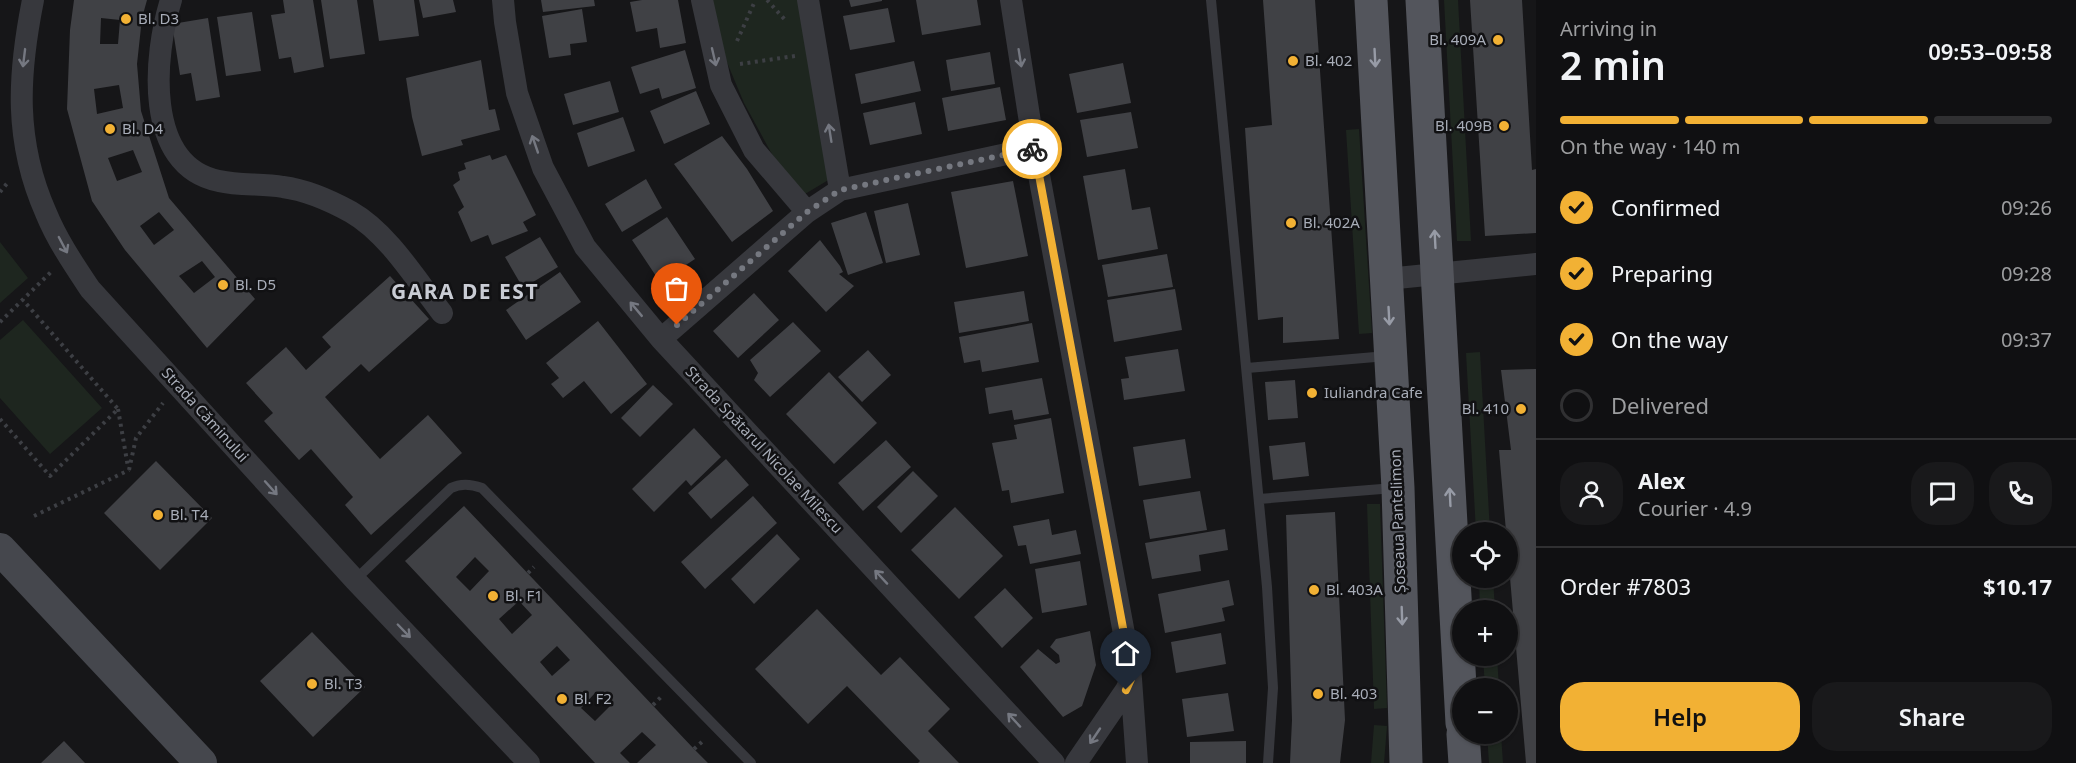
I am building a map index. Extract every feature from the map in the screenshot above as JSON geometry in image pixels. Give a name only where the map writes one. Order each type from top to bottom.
[{"type":"main road","name":"Șoseaua Pantelimon","points":[[1371,0],[1398,488],[1406,763]]},
{"type":"main road","points":[[1422,0],[1459,678]]},
{"type":"main road","points":[[0,549],[201,763]]},
{"type":"main road","points":[[1464,744],[1465,763]]},
{"type":"street","name":"Strada Căminului","points":[[33,0],[21,80],[21,115],[27,156],[45,213],[90,289],[355,580],[529,763]]},
{"type":"street","points":[[171,0],[162,28],[159,94],[161,114],[181,157],[191,168],[218,181],[292,189],[320,198],[353,213],[385,240],[442,313]]},
{"type":"street","name":"Strada Spătarul Nicolae Milescu","points":[[503,0],[517,93],[543,168],[585,247],[661,339],[1054,763]]},
{"type":"street","points":[[702,0],[721,67],[721,85],[754,150],[807,212]]},
{"type":"street","points":[[808,0],[840,190]]},
{"type":"street","points":[[1011,0],[1034,148],[1131,679],[1137,763]]},
{"type":"street","points":[[661,339],[807,212],[840,190],[1034,148]]},
{"type":"street","points":[[1387,279],[1536,264]]},
{"type":"street","points":[[1076,763],[1126,690],[1131,679]]},
{"type":"lane","points":[[1211,0],[1259,499],[1272,688],[1268,763]]},
{"type":"lane","points":[[1246,368],[1391,356]]},
{"type":"lane","points":[[355,580],[451,488],[468,484],[482,488],[750,763]]},
{"type":"lane","points":[[1259,499],[1398,488]]},
{"type":"path","points":[[721,67],[755,0],[767,0]]},
{"type":"path","points":[[721,67],[817,52]]},
{"type":"path","points":[[0,322],[68,255]]},
{"type":"path","points":[[23,300],[118,409],[129,470]]},
{"type":"path","points":[[129,470],[136,438],[177,385]]},
{"type":"path","points":[[0,419],[50,476],[118,409]]},
{"type":"path","points":[[33,516],[129,470]]},
{"type":"shaded area","points":[[712,0],[800,0],[830,179],[805,194],[779,167],[744,103],[726,60]]},
{"type":"shaded area","points":[[1444,0],[1458,0],[1471,241],[1457,241]]},
{"type":"shaded area","points":[[1359,129],[1372,333],[1359,334],[1346,130]]},
{"type":"shaded area","points":[[0,242],[28,278],[0,303]]},
{"type":"shaded area","points":[[23,320],[102,408],[50,454],[0,398],[0,340]]},
{"type":"shaded area","points":[[1480,352],[1489,522],[1475,522],[1466,353]]},
{"type":"shaded area","points":[[1367,504],[1380,504],[1387,708],[1374,709]]},
{"type":"shaded area","points":[[1479,588],[1494,588],[1494,600],[1480,600]]},
{"type":"shaded area","points":[[1484,666],[1498,666],[1498,678],[1484,678]]},
{"type":"shaded area","points":[[1374,725],[1387,726],[1384,763],[1371,763]]},
{"type":"shaded area","points":[[1488,744],[1502,744],[1503,763],[1489,763]]},
{"type":"building","points":[[74,0],[147,0],[142,18],[137,64],[141,111],[169,198],[255,299],[207,348],[125,250],[92,201],[67,109],[70,30]],"holes":[[[101,18],[120,20],[118,44],[100,44]],[[119,85],[123,108],[97,114],[94,89]],[[133,150],[142,172],[117,181],[108,158]],[[159,212],[174,230],[154,245],[140,226]],[[202,261],[215,277],[194,293],[179,276]]]},
{"type":"building","points":[[283,0],[313,0],[324,67],[294,73],[291,57],[279,59],[271,15],[285,13]]},
{"type":"building","points":[[321,0],[357,0],[365,54],[330,59]]},
{"type":"building","points":[[373,0],[414,0],[419,36],[379,41]]},
{"type":"building","points":[[419,0],[453,0],[456,12],[423,18]]},
{"type":"building","points":[[541,0],[594,0],[595,6],[543,12]]},
{"type":"building","points":[[678,0],[686,43],[660,48],[657,28],[636,32],[630,2]]},
{"type":"building","points":[[849,0],[882,0],[882,1],[851,7]]},
{"type":"building","points":[[916,0],[977,0],[981,25],[922,35]]},
{"type":"building","name":"Bl. 402A","points":[[1263,0],[1315,0],[1339,339],[1283,343],[1283,317],[1258,320],[1245,128],[1272,125]]},
{"type":"building","name":"Bl. 409B","points":[[1470,0],[1522,0],[1532,170],[1536,169],[1536,233],[1485,236]]},
{"type":"building","points":[[888,8],[895,42],[850,50],[843,16]]},
{"type":"building","points":[[582,9],[587,42],[570,44],[571,55],[549,58],[542,16]]},
{"type":"building","points":[[252,12],[261,71],[226,76],[217,17]]},
{"type":"building","points":[[208,18],[220,97],[196,101],[191,73],[180,75],[172,24]]},
{"type":"building","points":[[685,50],[696,88],[662,99],[659,88],[640,94],[631,67]]},
{"type":"building","points":[[990,52],[995,84],[951,91],[946,60]]},
{"type":"building","points":[[481,60],[489,110],[495,109],[500,130],[461,140],[463,145],[422,156],[412,117],[406,78]]},
{"type":"building","points":[[914,61],[921,91],[861,104],[855,74]]},
{"type":"building","points":[[1123,63],[1131,103],[1077,113],[1069,74]]},
{"type":"building","points":[[610,81],[619,112],[573,125],[564,94]]},
{"type":"building","points":[[1000,87],[1006,120],[948,131],[942,98]]},
{"type":"building","points":[[696,91],[710,124],[664,144],[650,111]]},
{"type":"building","points":[[915,102],[922,134],[870,145],[863,113]]},
{"type":"building","points":[[1131,112],[1138,148],[1087,157],[1080,120]]},
{"type":"building","points":[[623,117],[635,151],[588,167],[577,133]]},
{"type":"building","points":[[722,136],[747,169],[773,211],[732,242],[674,164]]},
{"type":"building","points":[[490,155],[492,160],[506,155],[536,215],[523,222],[528,231],[492,245],[488,235],[471,242],[458,212],[464,207],[453,185],[460,180],[458,172],[466,169],[464,163]]},
{"type":"building","points":[[1125,169],[1132,210],[1150,207],[1158,249],[1098,260],[1083,176]]},
{"type":"building","points":[[646,179],[662,208],[622,232],[605,204]]},
{"type":"building","points":[[1013,181],[1028,256],[966,268],[951,192]]},
{"type":"building","points":[[908,203],[920,255],[886,263],[874,211]]},
{"type":"building","points":[[866,212],[883,263],[848,275],[831,223]]},
{"type":"building","points":[[667,217],[695,259],[660,282],[632,240]]},
{"type":"building","points":[[540,237],[558,267],[523,288],[505,257]]},
{"type":"building","points":[[820,240],[840,266],[843,272],[839,274],[854,286],[826,312],[788,271]]},
{"type":"building","points":[[1167,254],[1173,287],[1108,297],[1102,265]]},
{"type":"building","points":[[560,272],[581,302],[526,340],[506,310]]},
{"type":"building","points":[[390,276],[429,319],[369,372],[361,364],[325,397],[380,459],[428,415],[462,453],[371,535],[345,505],[353,497],[311,449],[299,460],[264,421],[273,413],[246,383],[286,347],[306,370],[331,347],[322,337]]},
{"type":"building","points":[[1175,289],[1182,330],[1114,342],[1107,300]]},
{"type":"building","points":[[1024,291],[1029,321],[959,333],[954,302]]},
{"type":"building","points":[[754,293],[779,320],[738,358],[713,331]]},
{"type":"building","points":[[598,321],[647,384],[611,414],[584,381],[563,398],[551,384],[559,378],[546,363]]},
{"type":"building","points":[[793,322],[821,351],[770,397],[754,380],[758,373],[750,360]]},
{"type":"building","points":[[1032,323],[1039,362],[982,372],[980,360],[964,363],[959,337]]},
{"type":"building","points":[[1178,349],[1185,391],[1124,400],[1121,379],[1129,378],[1125,357]]},
{"type":"building","points":[[868,350],[891,375],[862,402],[838,377]]},
{"type":"building","points":[[1536,369],[1536,763],[1526,763],[1518,666],[1518,600],[1512,600],[1511,588],[1518,588],[1518,522],[1505,522],[1499,450],[1511,450],[1501,370]]},
{"type":"building","points":[[829,372],[877,423],[834,464],[786,414]]},
{"type":"building","points":[[1042,378],[1049,414],[1014,420],[1012,410],[989,414],[985,388]]},
{"type":"building","points":[[1295,380],[1298,418],[1268,420],[1265,382]]},
{"type":"building","points":[[653,385],[673,404],[640,437],[621,418]]},
{"type":"building","points":[[1051,418],[1064,493],[1011,503],[1009,490],[1002,491],[992,443],[1017,439],[1014,425]]},
{"type":"building","points":[[694,428],[721,457],[691,486],[686,480],[654,512],[632,489]]},
{"type":"building","points":[[1185,439],[1191,478],[1139,486],[1133,447]]},
{"type":"building","points":[[886,440],[911,467],[863,511],[838,483]]},
{"type":"building","points":[[1305,442],[1309,476],[1273,480],[1269,446]]},
{"type":"building","points":[[726,459],[749,485],[711,519],[688,493]]},
{"type":"building","name":"Bl. T4","points":[[156,461],[212,518],[160,570],[104,513]]},
{"type":"building","points":[[913,471],[938,496],[901,533],[877,507]]},
{"type":"building","points":[[1200,491],[1207,530],[1150,539],[1143,500]]},
{"type":"building","points":[[753,496],[777,523],[705,589],[681,562]]},
{"type":"building","points":[[464,506],[708,763],[637,763],[656,745],[642,732],[620,753],[630,763],[595,763],[405,561]],"holes":[[[475,557],[489,571],[470,591],[456,577]],[[519,601],[532,615],[512,634],[499,619]],[[557,646],[570,660],[552,676],[540,662]],[[596,692],[610,706],[595,721],[581,708]]]},
{"type":"building","points":[[955,507],[1003,556],[959,599],[911,550]]},
{"type":"building","points":[[1335,512],[1345,720],[1340,763],[1290,763],[1292,720],[1286,515]]},
{"type":"building","points":[[1049,519],[1052,535],[1076,530],[1081,554],[1030,564],[1026,545],[1018,546],[1013,526]]},
{"type":"building","points":[[1225,529],[1228,550],[1199,555],[1201,571],[1152,579],[1145,543]]},
{"type":"building","points":[[777,534],[800,559],[754,604],[731,579]]},
{"type":"building","points":[[1080,561],[1087,605],[1042,613],[1035,569]]},
{"type":"building","points":[[1229,580],[1234,605],[1222,608],[1225,621],[1165,633],[1158,594]]},
{"type":"building","points":[[1005,588],[1033,618],[1002,648],[974,617]]},
{"type":"building","points":[[817,609],[881,675],[900,657],[950,709],[928,731],[959,763],[918,763],[920,761],[847,686],[808,724],[755,669]]},
{"type":"building","points":[[1090,631],[1096,665],[1082,706],[1063,717],[1020,667],[1038,649],[1056,664],[1060,662],[1059,655],[1050,647],[1056,639]]},
{"type":"building","name":"Bl. T3","points":[[312,632],[365,687],[313,737],[260,681]]},
{"type":"building","points":[[1221,633],[1226,664],[1176,673],[1171,642]]},
{"type":"building","points":[[1228,693],[1234,731],[1187,737],[1182,699]]},
{"type":"building","points":[[64,741],[85,763],[41,763]]},
{"type":"building","points":[[1246,741],[1246,763],[1190,763],[1190,742]]},
{"type":"way so far","points":[[677,325],[807,212],[840,190],[1032,149]]},
{"type":"place","name":"Bl. D3","points":[[126,19]]},
{"type":"place","name":"Bl. 409A","points":[[1498,40]]},
{"type":"place","name":"Bl. 402","points":[[1293,61]]},
{"type":"place","name":"Bl. 409B","points":[[1504,126]]},
{"type":"place","name":"Bl. D4","points":[[110,129]]},
{"type":"place","name":"Bl. 402A","points":[[1291,223]]},
{"type":"place","name":"Bl. D5","points":[[223,285]]},
{"type":"place","name":"Iuliandra Cafe","points":[[1312,393]]},
{"type":"place","name":"Bl. 410","points":[[1521,409]]},
{"type":"place","name":"Bl. T4","points":[[158,515]]},
{"type":"place","name":"Bl. 403A","points":[[1314,590]]},
{"type":"place","name":"Bl. F1","points":[[493,596]]},
{"type":"place","name":"Bl. T3","points":[[312,684]]},
{"type":"place","name":"Bl. 403","points":[[1318,694]]},
{"type":"place","name":"Bl. F2","points":[[562,699]]},
{"type":"district","name":"GARA DE EST","points":[[465,292]]},
{"type":"route","points":[[1032,149],[1034,148],[1130,666],[1131,679],[1126,690]]}]
